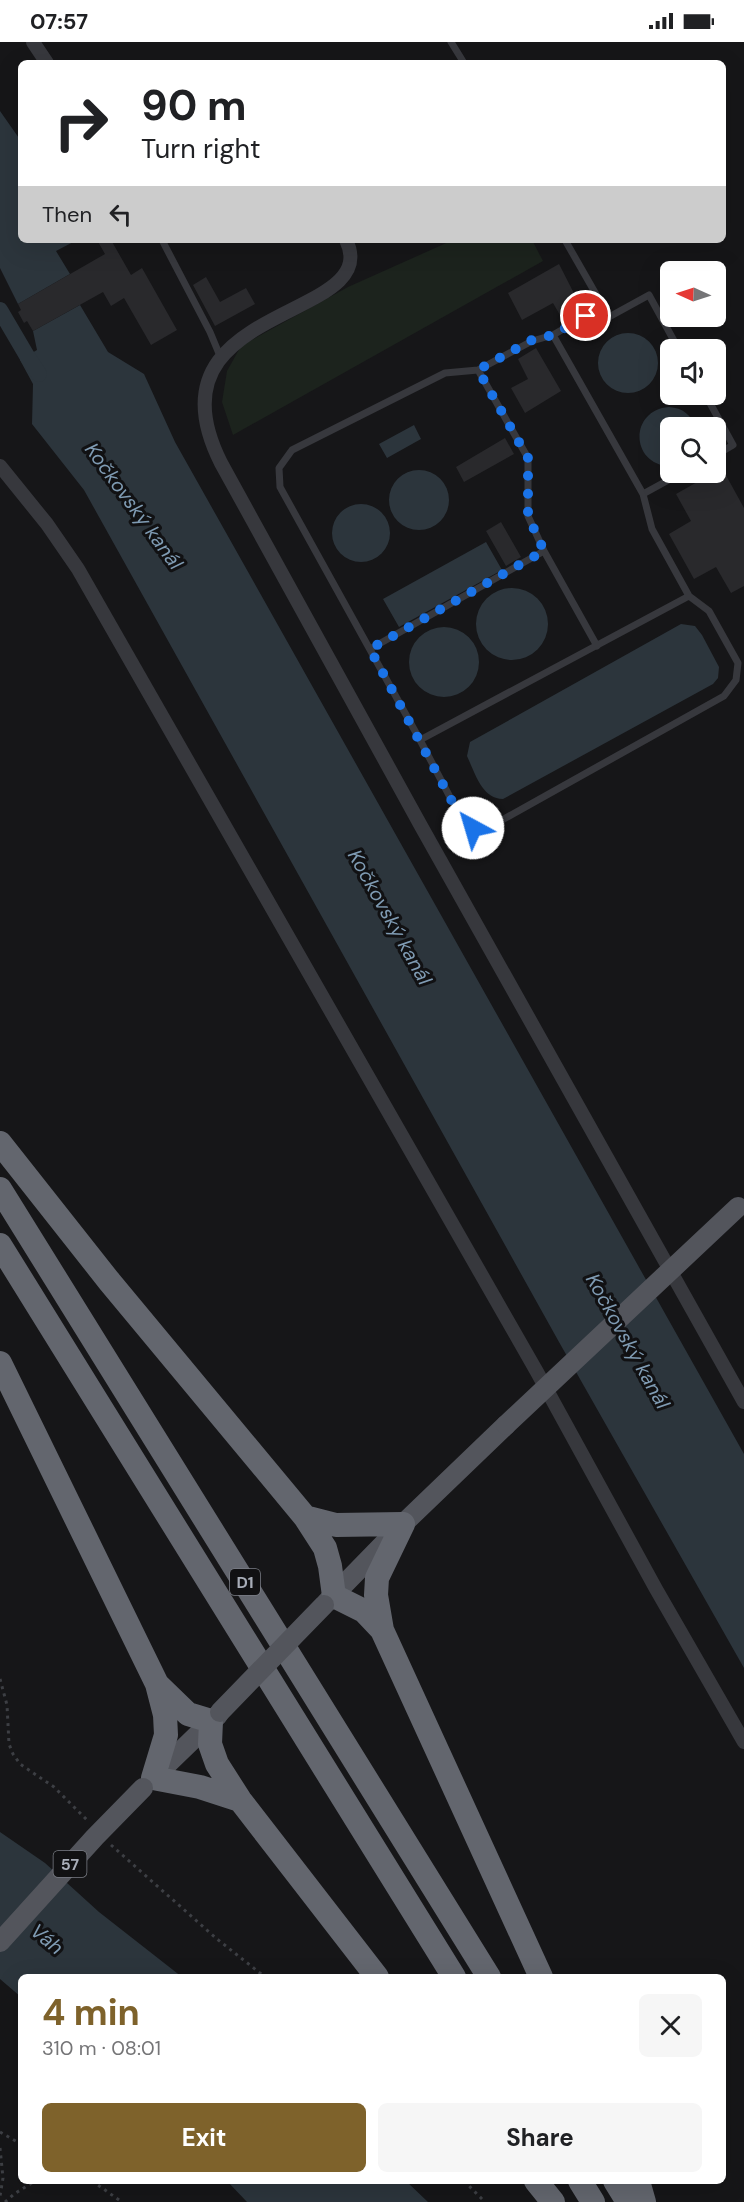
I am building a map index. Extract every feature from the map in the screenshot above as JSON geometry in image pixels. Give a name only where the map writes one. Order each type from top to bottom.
[{"type":"highway","points":[[0,1143],[109,1281],[305,1517],[325,1548],[330,1566],[329,1600],[364,1611],[382,1630]]},
{"type":"highway","name":"D1","points":[[0,1189],[487,1974]]},
{"type":"highway","name":"D1","points":[[0,1245],[452,1974]]},
{"type":"highway","points":[[0,1363],[157,1684],[165,1715],[166,1735],[148,1783],[201,1787],[240,1800]]},
{"type":"highway","points":[[305,1517],[336,1525],[403,1524],[376,1578],[376,1594],[382,1630],[540,1974]]},
{"type":"highway","points":[[157,1684],[189,1714],[216,1717],[210,1744],[217,1764],[240,1800],[375,1974]]},
{"type":"highway","points":[[538,2184],[553,2202]]},
{"type":"highway","points":[[582,2184],[593,2202]]},
{"type":"highway","points":[[617,2184],[628,2202]]},
{"type":"highway","points":[[639,2184],[644,2202]]},
{"type":"main road","name":"57","points":[[0,1942],[95,1837],[216,1717],[403,1524],[741,1205]]},
{"type":"street","points":[[33,42],[45,60]]},
{"type":"street","points":[[347,243],[351,262],[346,273],[337,283],[320,295],[248,333],[232,344],[220,357],[209,379],[205,401],[206,426],[212,446],[421,826],[744,1402]]},
{"type":"street","points":[[0,466],[78,568],[537,1372],[656,1589],[744,1742]]},
{"type":"lane","points":[[452,42],[462,60]]},
{"type":"lane","points":[[163,243],[220,357]]},
{"type":"lane","points":[[567,243],[609,317],[649,295],[673,339]]},
{"type":"lane","points":[[553,335],[643,494],[652,529],[689,596],[709,611],[738,663],[736,680],[724,696],[486,829],[473,828],[461,818],[280,487],[279,468],[292,450],[445,373],[478,370],[532,340],[553,335],[603,306]]},
{"type":"lane","points":[[478,370],[528,458],[528,516],[544,551],[597,646]]},
{"type":"lane","points":[[726,432],[733,445],[726,449]]},
{"type":"lane","points":[[643,494],[663,483]]},
{"type":"lane","points":[[370,649],[544,551]]},
{"type":"lane","points":[[420,740],[689,596]]},
{"type":"path","points":[[0,2132],[18,2142]]},
{"type":"path","points":[[0,2148],[3,2178],[0,2196]]},
{"type":"path","points":[[5,2202],[14,2193],[30,2184]]},
{"type":"path","points":[[96,2184],[122,2202]]},
{"type":"path","points":[[467,2184],[485,2202]]},
{"type":"shaded area","points":[[446,243],[534,243],[543,261],[233,435],[222,402],[227,371],[241,346],[348,287]]},
{"type":"water","points":[[0,111],[18,137],[18,243],[71,243],[56,251],[70,274],[18,304],[0,268]]},
{"type":"water","points":[[80,305],[108,352],[144,374],[175,442],[744,1454],[744,1668],[559,1342],[84,490],[32,424],[33,384],[20,360],[37,350],[33,331]]},
{"type":"water","points":[[628,333],[649,342],[658,363],[649,384],[628,393],[607,384],[598,363],[607,342]]},
{"type":"water","points":[[669,407],[678,409],[690,417],[660,417],[660,464],[647,457],[640,437],[641,427],[647,417],[656,410]]},
{"type":"water","points":[[414,425],[421,439],[387,458],[379,444]]},
{"type":"water","points":[[419,470],[440,479],[449,500],[440,521],[419,530],[398,521],[389,500],[398,479]]},
{"type":"water","points":[[355,504],[367,504],[382,512],[390,527],[390,539],[382,554],[367,562],[355,562],[340,554],[332,539],[332,527],[340,512]]},
{"type":"water","points":[[486,542],[502,570],[399,627],[383,599]]},
{"type":"water","points":[[512,588],[532,594],[542,604],[548,624],[542,644],[532,654],[512,660],[492,654],[482,644],[476,624],[482,604],[492,594]]},
{"type":"water","points":[[681,624],[695,626],[702,635],[719,667],[718,678],[713,684],[503,799],[496,798],[484,790],[467,756],[470,742]]},
{"type":"water","points":[[444,627],[457,630],[469,637],[476,649],[479,662],[476,675],[469,687],[457,694],[444,697],[431,694],[419,687],[412,675],[409,662],[412,649],[419,637],[431,630]]},
{"type":"water","name":"Váh","points":[[0,1832],[45,1863],[99,1912],[178,1974],[18,1974],[18,1994],[0,1979]]},
{"type":"water","points":[[230,2184],[409,2184],[428,2202],[247,2202]]},
{"type":"building","points":[[99,243],[113,243],[131,275],[142,268],[177,330],[151,345],[124,298],[111,306],[103,292],[33,331],[27,321],[24,323],[18,312],[21,310],[18,304],[105,254]]},
{"type":"building","points":[[559,264],[583,311],[564,322],[553,303],[522,320],[508,293]]},
{"type":"building","points":[[206,277],[220,302],[246,288],[255,304],[215,326],[193,285]]},
{"type":"building","points":[[536,348],[561,391],[525,413],[511,388],[528,379],[518,359]]},
{"type":"building","points":[[505,438],[514,454],[464,482],[456,467]]},
{"type":"building","points":[[726,475],[744,508],[744,586],[731,593],[716,567],[694,579],[669,534],[691,521],[676,494],[695,483],[726,483]]},
{"type":"building","points":[[501,522],[521,557],[506,566],[486,531]]},
{"type":"waterway","name":"Kočkovský kanál","points":[[0,310],[39,374]]},
{"type":"route","points":[[473,828],[461,818],[370,649],[544,551],[528,516],[528,458],[478,370],[532,340],[553,335],[586,316]]}]
